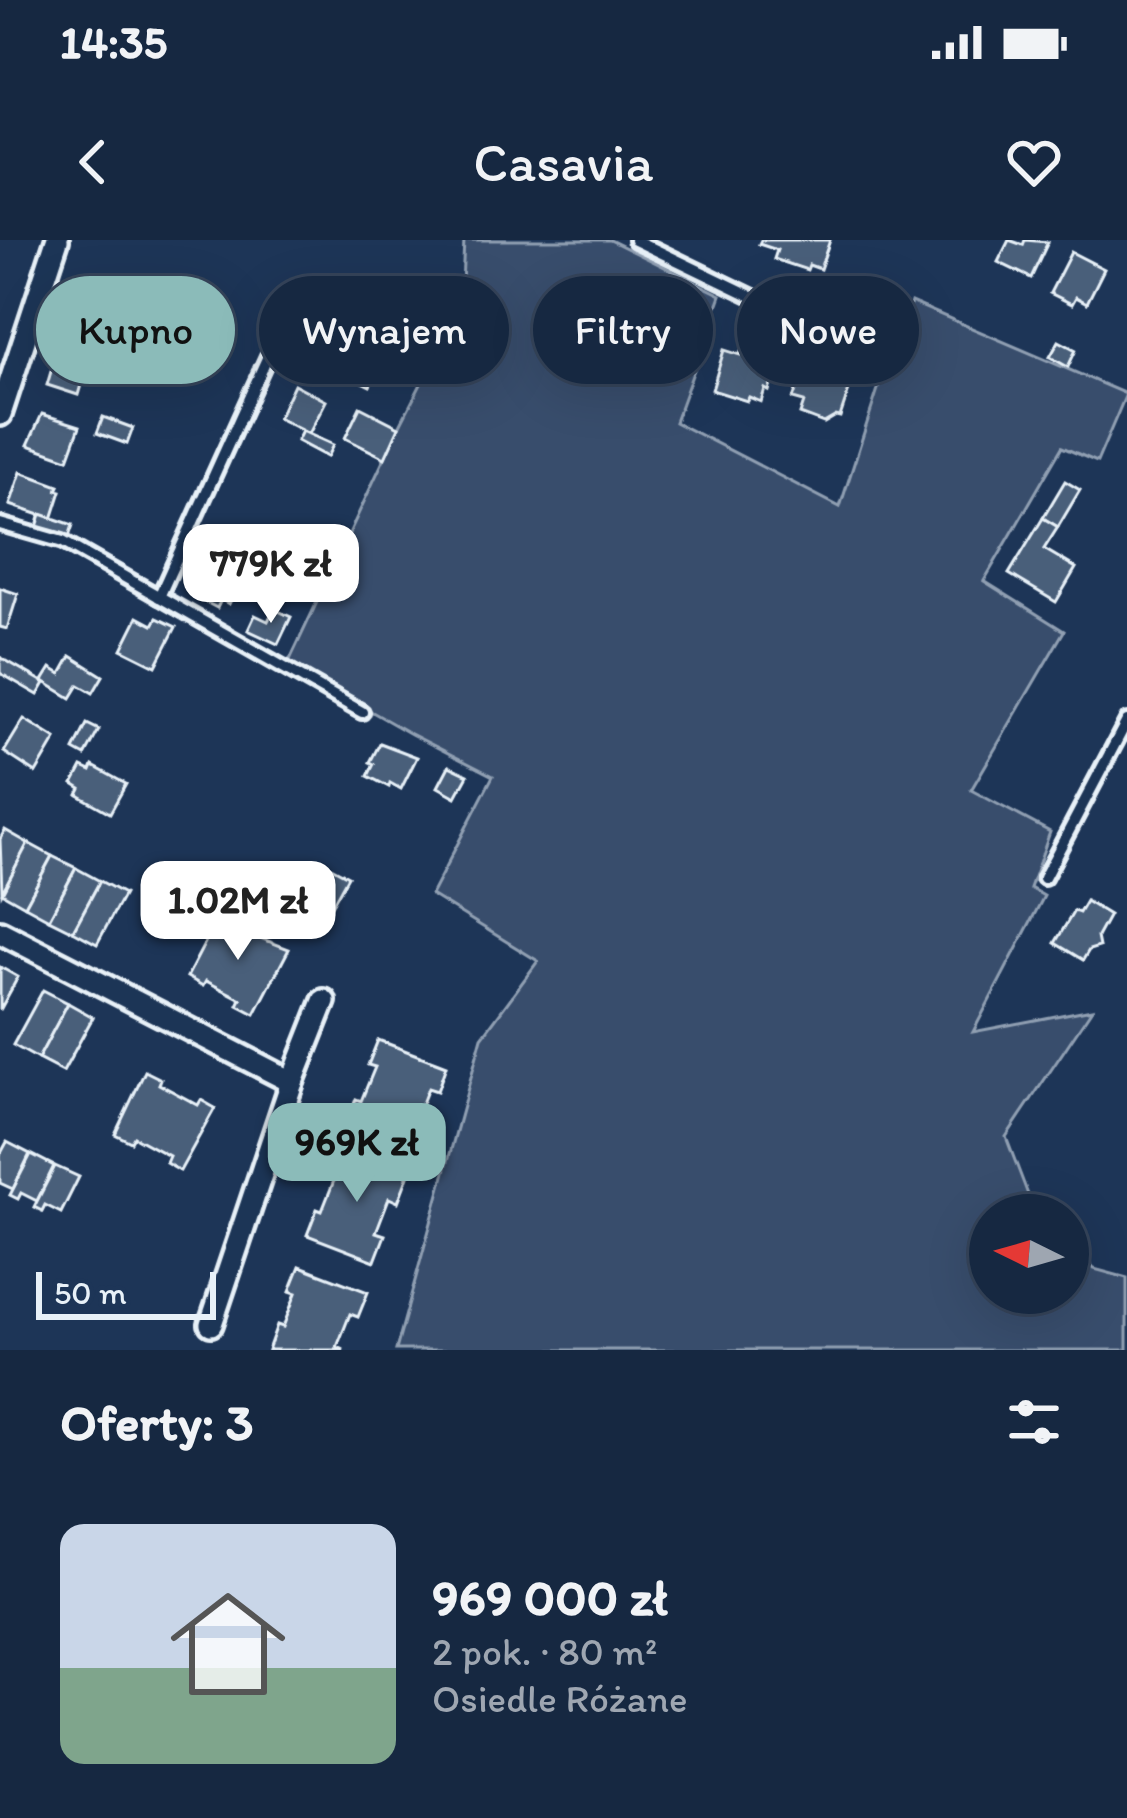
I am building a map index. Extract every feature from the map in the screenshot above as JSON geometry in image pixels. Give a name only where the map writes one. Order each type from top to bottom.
[{"type":"street","points":[[0,414],[57,240]]},
{"type":"street","points":[[0,932],[292,1082]]},
{"type":"street","points":[[211,1324],[324,1001]]},
{"type":"lane","points":[[635,240],[737,289]]},
{"type":"lane","points":[[159,597],[259,376]]},
{"type":"lane","points":[[0,524],[63,542],[362,712]]},
{"type":"lane","points":[[1044,878],[1127,721]]},
{"type":"shaded area","points":[[464,240],[610,240],[683,276],[533,276],[533,384],[689,384],[675,422],[840,507],[878,384],[919,384],[919,305],[1126,394],[1097,462],[1062,447],[984,581],[1064,631],[971,790],[1050,832],[1030,888],[1044,896],[973,1032],[1092,1009],[1006,1137],[1028,1194],[969,1194],[969,1314],[1089,1314],[1089,1264],[1127,1278],[1127,1350],[396,1350],[482,1037],[538,961],[431,895],[493,776],[288,664],[421,384],[509,384],[509,276],[462,276]]},
{"type":"shaded area","points":[[713,291],[721,295],[713,317]]},
{"type":"building","points":[[761,240],[830,240],[820,269],[809,265],[807,270],[774,259],[777,250],[759,244]]},
{"type":"building","points":[[1009,240],[1023,245],[1025,240],[1048,242],[1031,278],[998,262]]},
{"type":"building","points":[[1071,252],[1104,269],[1087,303],[1076,297],[1072,304],[1050,293]]},
{"type":"building","points":[[1059,341],[1076,350],[1068,367],[1050,357]]},
{"type":"building","points":[[724,350],[737,354],[737,384],[771,384],[761,402],[712,390]]},
{"type":"building","points":[[47,384],[81,384],[78,395]]},
{"type":"building","points":[[294,384],[326,401],[309,434],[278,418]]},
{"type":"building","points":[[798,384],[835,384],[849,390],[840,417],[824,423],[800,414],[804,402],[793,399]]},
{"type":"building","points":[[360,407],[399,427],[385,458],[345,438]]},
{"type":"building","points":[[42,414],[80,426],[68,459],[28,445]]},
{"type":"building","points":[[103,417],[133,428],[127,444],[97,433]]},
{"type":"building","points":[[302,431],[333,445],[327,457],[297,441]]},
{"type":"building","points":[[21,472],[59,486],[52,519],[10,505]]},
{"type":"building","points":[[1065,481],[1080,490],[1058,527],[1043,518]]},
{"type":"building","points":[[41,514],[73,525],[69,537],[37,527]]},
{"type":"building","points":[[1043,518],[1058,527],[1044,549],[1076,568],[1056,602],[1009,574]]},
{"type":"building","points":[[212,551],[247,569],[229,604],[221,600],[217,608],[198,598],[202,590],[195,587]]},
{"type":"building","points":[[0,588],[18,594],[7,629],[0,627]]},
{"type":"building","points":[[274,609],[291,617],[278,644],[248,630],[255,615],[268,621]]},
{"type":"building","points":[[138,617],[153,625],[157,618],[176,627],[156,666],[122,649]]},
{"type":"building","points":[[71,656],[103,676],[93,693],[79,685],[71,698],[43,681],[51,668],[61,674]]},
{"type":"building","points":[[0,657],[45,683],[38,695],[0,673]]},
{"type":"building","points":[[24,719],[56,739],[36,773],[4,752]]},
{"type":"building","points":[[87,724],[99,730],[85,756],[74,750]]},
{"type":"building","points":[[380,743],[417,757],[401,789],[368,776]]},
{"type":"building","points":[[93,766],[126,784],[110,813],[78,795],[81,789],[73,784],[82,767],[91,771]]},
{"type":"building","points":[[449,766],[468,775],[456,797],[438,787]]},
{"type":"building","points":[[5,830],[28,843],[2,893],[0,839]]},
{"type":"building","points":[[28,843],[52,856],[25,906],[2,893]]},
{"type":"building","points":[[52,856],[76,868],[49,919],[25,906]]},
{"type":"building","points":[[318,860],[348,876],[329,910],[299,893]]},
{"type":"building","points":[[76,868],[100,881],[73,931],[49,919]]},
{"type":"building","points":[[100,881],[124,894],[97,944],[73,931]]},
{"type":"building","points":[[1086,901],[1109,915],[1097,937],[1099,947],[1089,950],[1083,960],[1055,943],[1074,911],[1079,913]]},
{"type":"building","points":[[220,914],[236,922],[234,928],[289,949],[255,1014],[238,1005],[241,999],[187,977]]},
{"type":"building","points":[[0,967],[18,977],[0,1010]]},
{"type":"building","points":[[43,990],[68,1003],[38,1059],[13,1045]]},
{"type":"building","points":[[68,1003],[93,1017],[63,1072],[38,1059]]},
{"type":"building","points":[[378,1040],[446,1066],[437,1091],[428,1088],[415,1121],[424,1124],[414,1150],[346,1125],[375,1067],[368,1065]]},
{"type":"building","points":[[145,1071],[198,1105],[201,1100],[215,1108],[180,1171],[166,1163],[169,1156],[134,1137],[131,1142],[115,1134]]},
{"type":"building","points":[[7,1142],[30,1154],[13,1189],[0,1183],[0,1155]]},
{"type":"building","points":[[339,1150],[408,1176],[398,1202],[389,1198],[376,1232],[385,1235],[375,1261],[307,1235],[335,1178],[329,1175]]},
{"type":"building","points":[[31,1154],[54,1166],[37,1201],[21,1193],[18,1199],[10,1195]]},
{"type":"building","points":[[55,1166],[79,1177],[61,1213],[45,1205],[42,1211],[34,1207]]},
{"type":"building","points":[[300,1266],[368,1292],[358,1317],[350,1314],[337,1347],[344,1350],[268,1350],[296,1293],[290,1291]]}]
